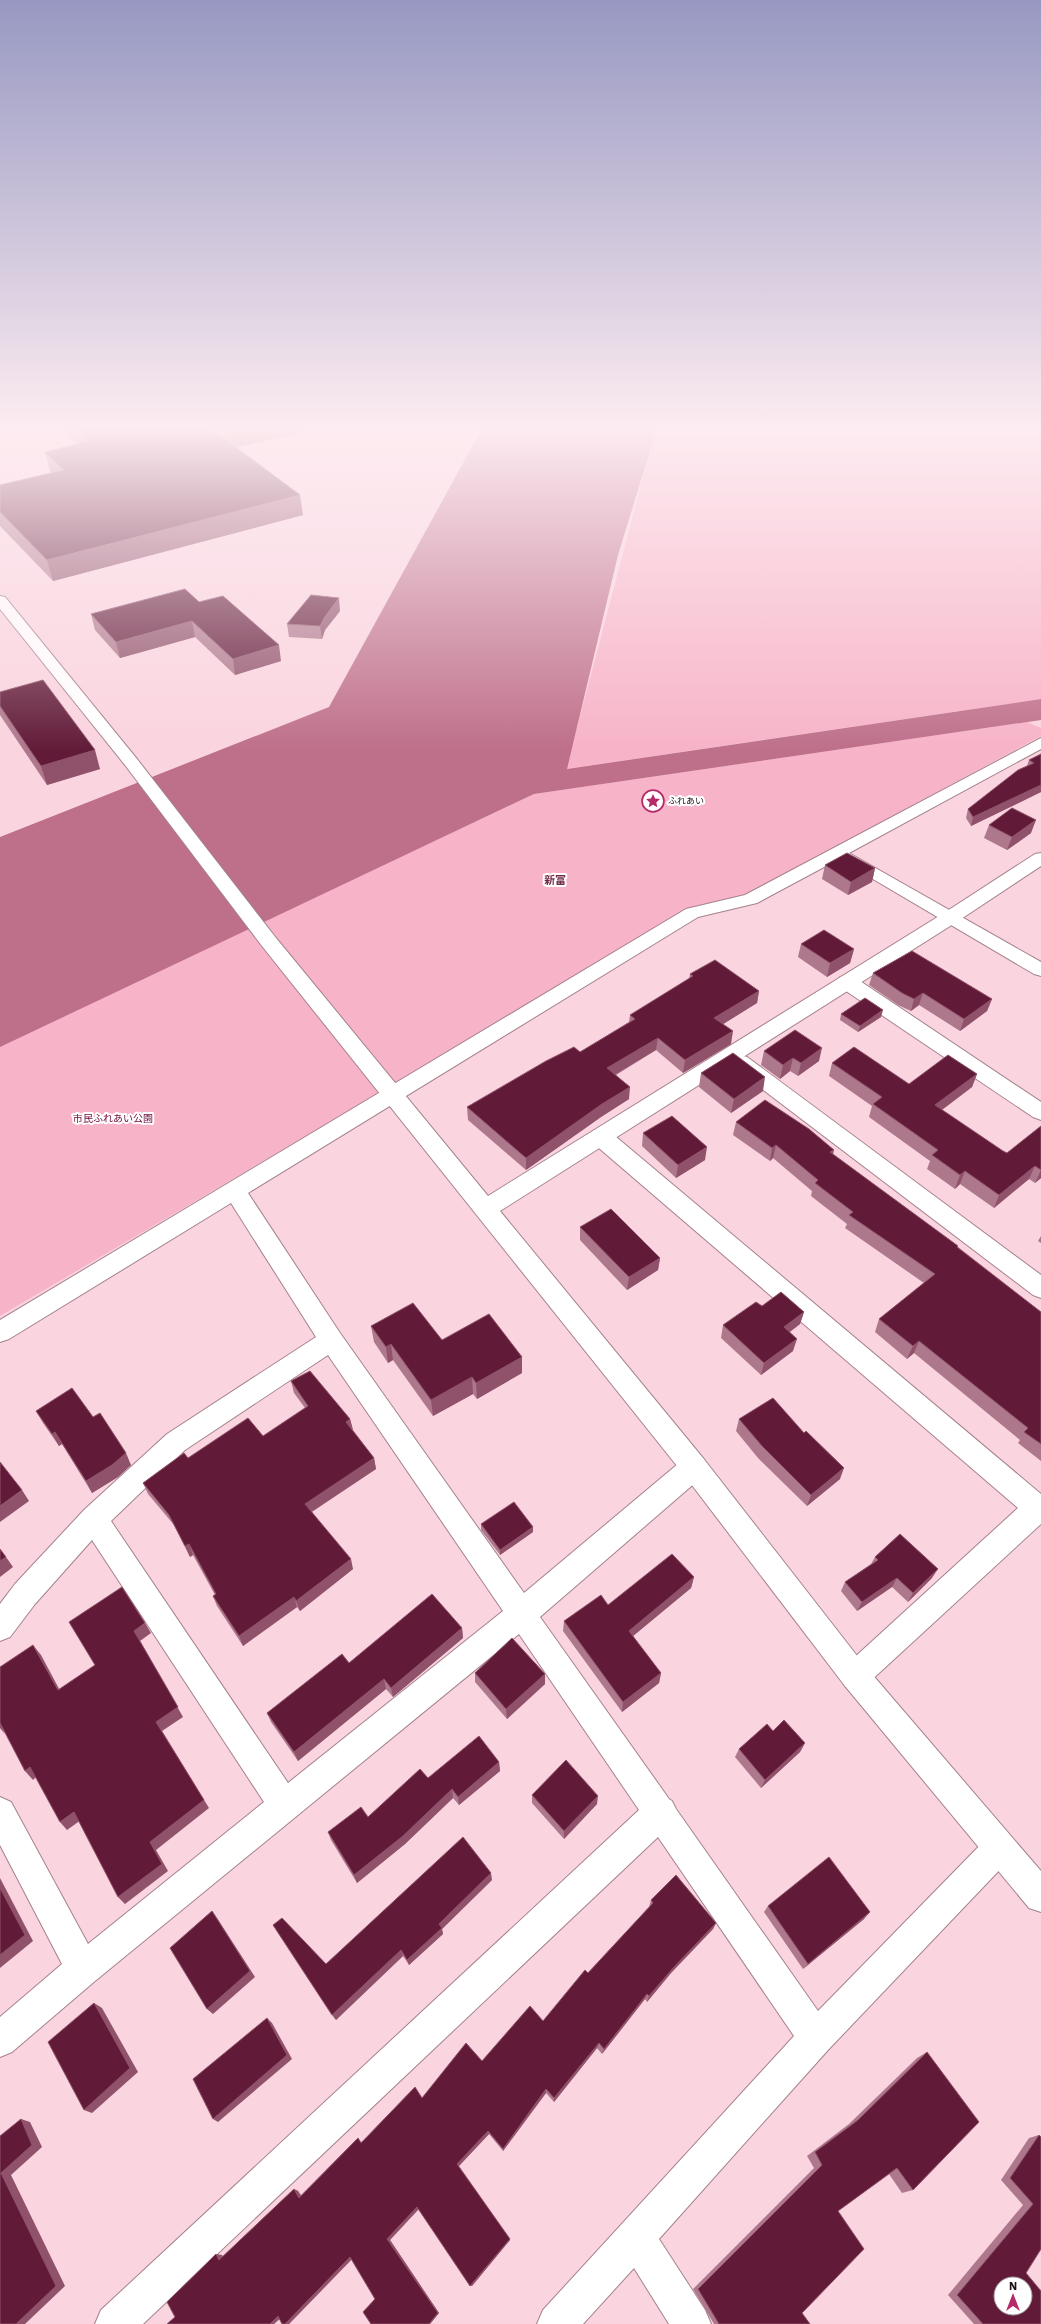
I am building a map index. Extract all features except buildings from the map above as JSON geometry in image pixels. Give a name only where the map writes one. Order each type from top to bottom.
[{"type":"street","points":[[1,603],[130,762],[269,942],[694,1467],[855,1676],[998,1848],[1041,1896]]},
{"type":"street","points":[[0,1332],[692,913],[751,898],[1041,743]]},
{"type":"street","points":[[837,853],[1041,970]]},
{"type":"street","points":[[486,1209],[951,917],[1041,858]]},
{"type":"street","points":[[847,982],[1041,1112]]},
{"type":"street","points":[[732,1055],[1041,1288]]},
{"type":"street","points":[[601,1137],[1039,1509],[855,1676]]},
{"type":"street","points":[[235,1191],[331,1340],[520,1615],[661,1812],[816,2038]]},
{"type":"street","points":[[0,1627],[25,1594],[94,1519],[176,1442],[331,1340]]},
{"type":"street","points":[[0,2040],[82,1969],[520,1615],[694,1467]]},
{"type":"street","points":[[94,1519],[285,1805]]},
{"type":"street","points":[[115,2324],[661,1812]]},
{"type":"street","points":[[0,1813],[82,1969]]},
{"type":"street","points":[[556,2324],[816,2038],[998,1848]]},
{"type":"street","points":[[636,2236],[691,2324]]},
{"type":"green space","points":[[628,533],[1041,533],[1041,699],[566,769]]},
{"type":"green space","name":"市民ふれあい公園","points":[[1027,722],[1041,728],[1041,736],[746,895],[689,911],[0,1316],[0,1046],[534,794]]},
{"type":"shaded area","points":[[424,533],[625,533],[618,555],[567,769],[1041,699],[1041,720],[534,794],[0,1047],[0,837],[329,707]]},
{"type":"place","name":"ふれあい","points":[[653,801]]},
{"type":"district","name":"新富","points":[[555,880]]}]
